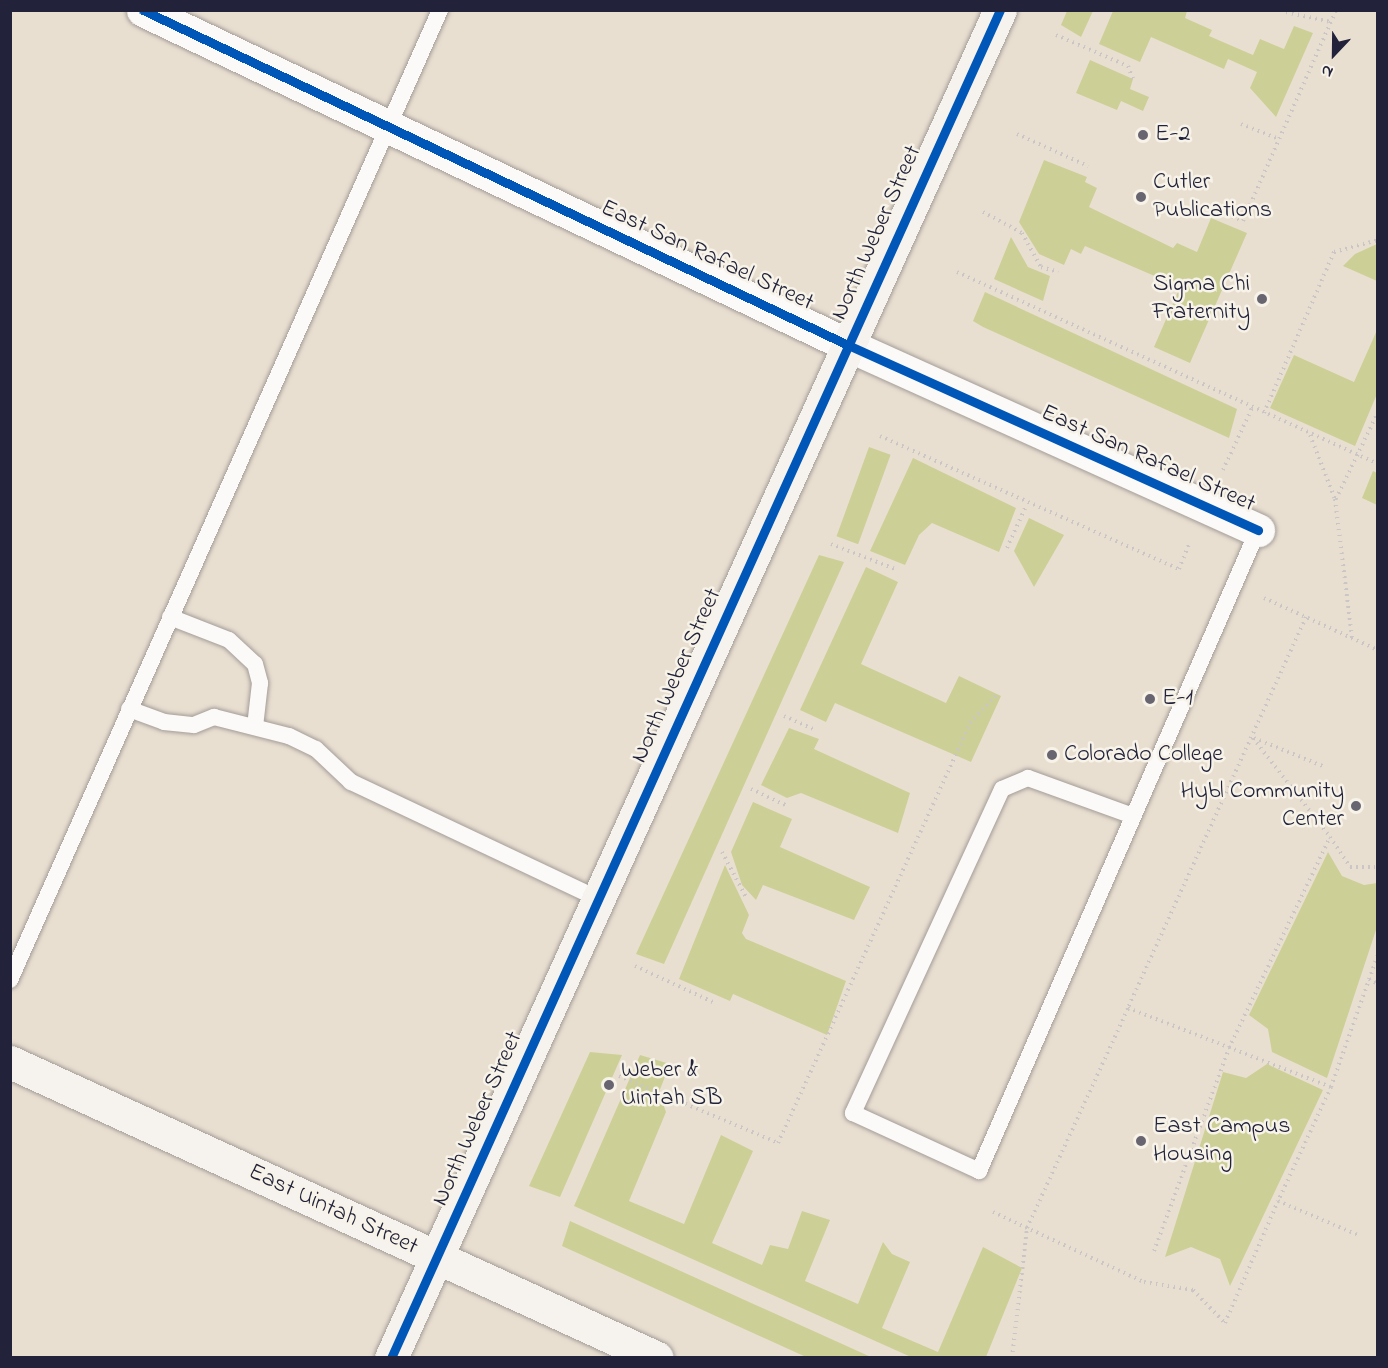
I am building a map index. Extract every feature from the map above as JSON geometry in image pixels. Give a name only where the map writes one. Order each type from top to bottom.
[{"type":"street","name":"East San Rafael Street","points":[[143,10],[848,345],[1258,530]]},
{"type":"street","name":"North Weber Street","points":[[391,1358],[1000,10]]},
{"type":"street","name":"East Uintah Street","points":[[10,1062],[657,1358]]},
{"type":"lane","points":[[10,980],[386,126],[440,10]]},
{"type":"lane","points":[[1133,816],[1028,778],[1002,789],[853,1113],[979,1171],[1258,530]]},
{"type":"lane","points":[[170,617],[229,640],[255,664],[260,683],[255,728]]},
{"type":"lane","points":[[129,710],[164,722],[194,724],[214,717],[316,749],[351,782],[598,899]]},
{"type":"path","points":[[1203,214],[1210,207],[1243,221],[1336,10]]},
{"type":"path","points":[[1286,12],[1331,22]]},
{"type":"path","points":[[1056,35],[1128,66],[1133,79]]},
{"type":"path","points":[[1241,124],[1279,139]]},
{"type":"path","points":[[1017,134],[1088,166]]},
{"type":"path","points":[[983,212],[1022,233],[1041,267],[1058,272]]},
{"type":"path","points":[[1264,413],[1334,252],[1377,240]]},
{"type":"path","points":[[957,272],[1377,464]]},
{"type":"path","points":[[1335,499],[1377,412]]},
{"type":"path","points":[[1310,434],[1335,499],[1352,638]]},
{"type":"path","points":[[880,436],[1026,506],[1179,569]]},
{"type":"path","points":[[1007,548],[1026,506]]},
{"type":"path","points":[[831,544],[895,569]]},
{"type":"path","points":[[1262,597],[1377,650]]},
{"type":"path","points":[[1012,1358],[1027,1228],[1253,738],[1306,617]]},
{"type":"path","points":[[619,1076],[778,1143],[970,723],[996,695]]},
{"type":"path","points":[[784,716],[816,730]]},
{"type":"path","points":[[1253,738],[1325,767]]},
{"type":"path","points":[[1253,738],[1330,837],[1350,867],[1377,867]]},
{"type":"path","points":[[751,789],[787,806]]},
{"type":"path","points":[[1155,1251],[1229,1048],[1330,837]]},
{"type":"path","points":[[722,852],[747,898]]},
{"type":"path","points":[[993,1212],[1144,1282],[1193,1290],[1225,1323],[1331,1087],[1377,954]]},
{"type":"path","points":[[635,966],[713,1002]]},
{"type":"path","points":[[1369,979],[1377,984]]},
{"type":"path","points":[[1128,1008],[1331,1087]]},
{"type":"path","points":[[1278,1201],[1358,1235]]},
{"type":"green space","points":[[1067,11],[1093,11],[1081,37],[1061,25]]},
{"type":"green space","points":[[1113,11],[1187,11],[1185,18],[1212,30],[1209,36],[1253,55],[1260,39],[1284,49],[1294,26],[1313,33],[1276,117],[1250,88],[1257,72],[1228,59],[1224,69],[1151,37],[1140,62],[1099,44]]},
{"type":"green space","points":[[1090,60],[1133,79],[1130,89],[1149,97],[1143,111],[1121,101],[1117,110],[1076,93]]},
{"type":"green space","points":[[1044,160],[1087,177],[1085,182],[1097,188],[1089,207],[1173,248],[1177,243],[1197,252],[1211,218],[1247,233],[1190,363],[1154,347],[1180,287],[1085,246],[1081,254],[1071,249],[1064,265],[1039,254],[1019,222]]},
{"type":"green space","points":[[1011,237],[1028,267],[1050,276],[1043,301],[994,279]]},
{"type":"green space","points":[[1377,244],[1377,281],[1343,266],[1355,254]]},
{"type":"green space","points":[[985,292],[1237,409],[1229,438],[983,327],[973,321]]},
{"type":"green space","points":[[1377,330],[1377,394],[1355,446],[1270,408],[1294,355],[1354,382]]},
{"type":"green space","points":[[869,447],[891,455],[858,544],[837,536]]},
{"type":"green space","points":[[913,458],[1016,508],[999,552],[932,523],[919,535],[905,565],[870,551]]},
{"type":"green space","points":[[1373,471],[1377,473],[1377,505],[1362,498]]},
{"type":"green space","points":[[1029,518],[1064,535],[1034,587],[1014,551]]},
{"type":"green space","points":[[819,555],[844,562],[664,964],[636,954]]},
{"type":"green space","points":[[866,567],[898,582],[861,664],[946,703],[959,676],[1001,696],[971,762],[835,703],[826,722],[800,710]]},
{"type":"green space","points":[[789,728],[819,739],[814,749],[910,793],[898,833],[801,793],[787,798],[761,785]]},
{"type":"green space","points":[[753,802],[792,819],[780,847],[870,887],[854,920],[763,885],[756,900],[742,885],[731,852]]},
{"type":"green space","points":[[1328,852],[1342,876],[1364,885],[1377,883],[1378,924],[1327,1078],[1272,1052],[1268,1029],[1249,1015]]},
{"type":"green space","points":[[725,865],[749,915],[742,933],[746,939],[846,981],[827,1035],[733,994],[730,1001],[679,979]]},
{"type":"green space","points":[[590,1052],[622,1055],[560,1197],[529,1186]]},
{"type":"green space","points":[[640,1055],[670,1064],[659,1092],[666,1112],[629,1201],[684,1224],[721,1135],[753,1151],[712,1243],[762,1265],[770,1245],[788,1249],[802,1211],[830,1220],[805,1281],[858,1304],[883,1242],[892,1254],[910,1262],[882,1328],[938,1352],[983,1247],[1022,1268],[986,1357],[911,1357],[574,1206]]},
{"type":"green space","points":[[1267,1064],[1323,1090],[1230,1286],[1220,1259],[1191,1247],[1165,1257],[1223,1072],[1246,1078]]},
{"type":"green space","points":[[570,1221],[871,1357],[806,1357],[562,1246]]},
{"type":"cycle path","points":[[143,10],[848,345],[1258,530]]},
{"type":"cycle path","points":[[391,1358],[1000,10]]},
{"type":"place","name":"E-2","points":[[1143,135]]},
{"type":"place","name":"Cutler Publications","points":[[1141,197]]},
{"type":"place","name":"Sigma Chi Fraternity","points":[[1262,299]]},
{"type":"place","name":"E-1","points":[[1150,699]]},
{"type":"place","name":"Colorado College","points":[[1052,755]]},
{"type":"place","name":"Hybl Community Center","points":[[1356,806]]},
{"type":"place","name":"Weber & Uintah SB","points":[[609,1085]]},
{"type":"place","name":"East Campus Housing","points":[[1141,1141]]}]
